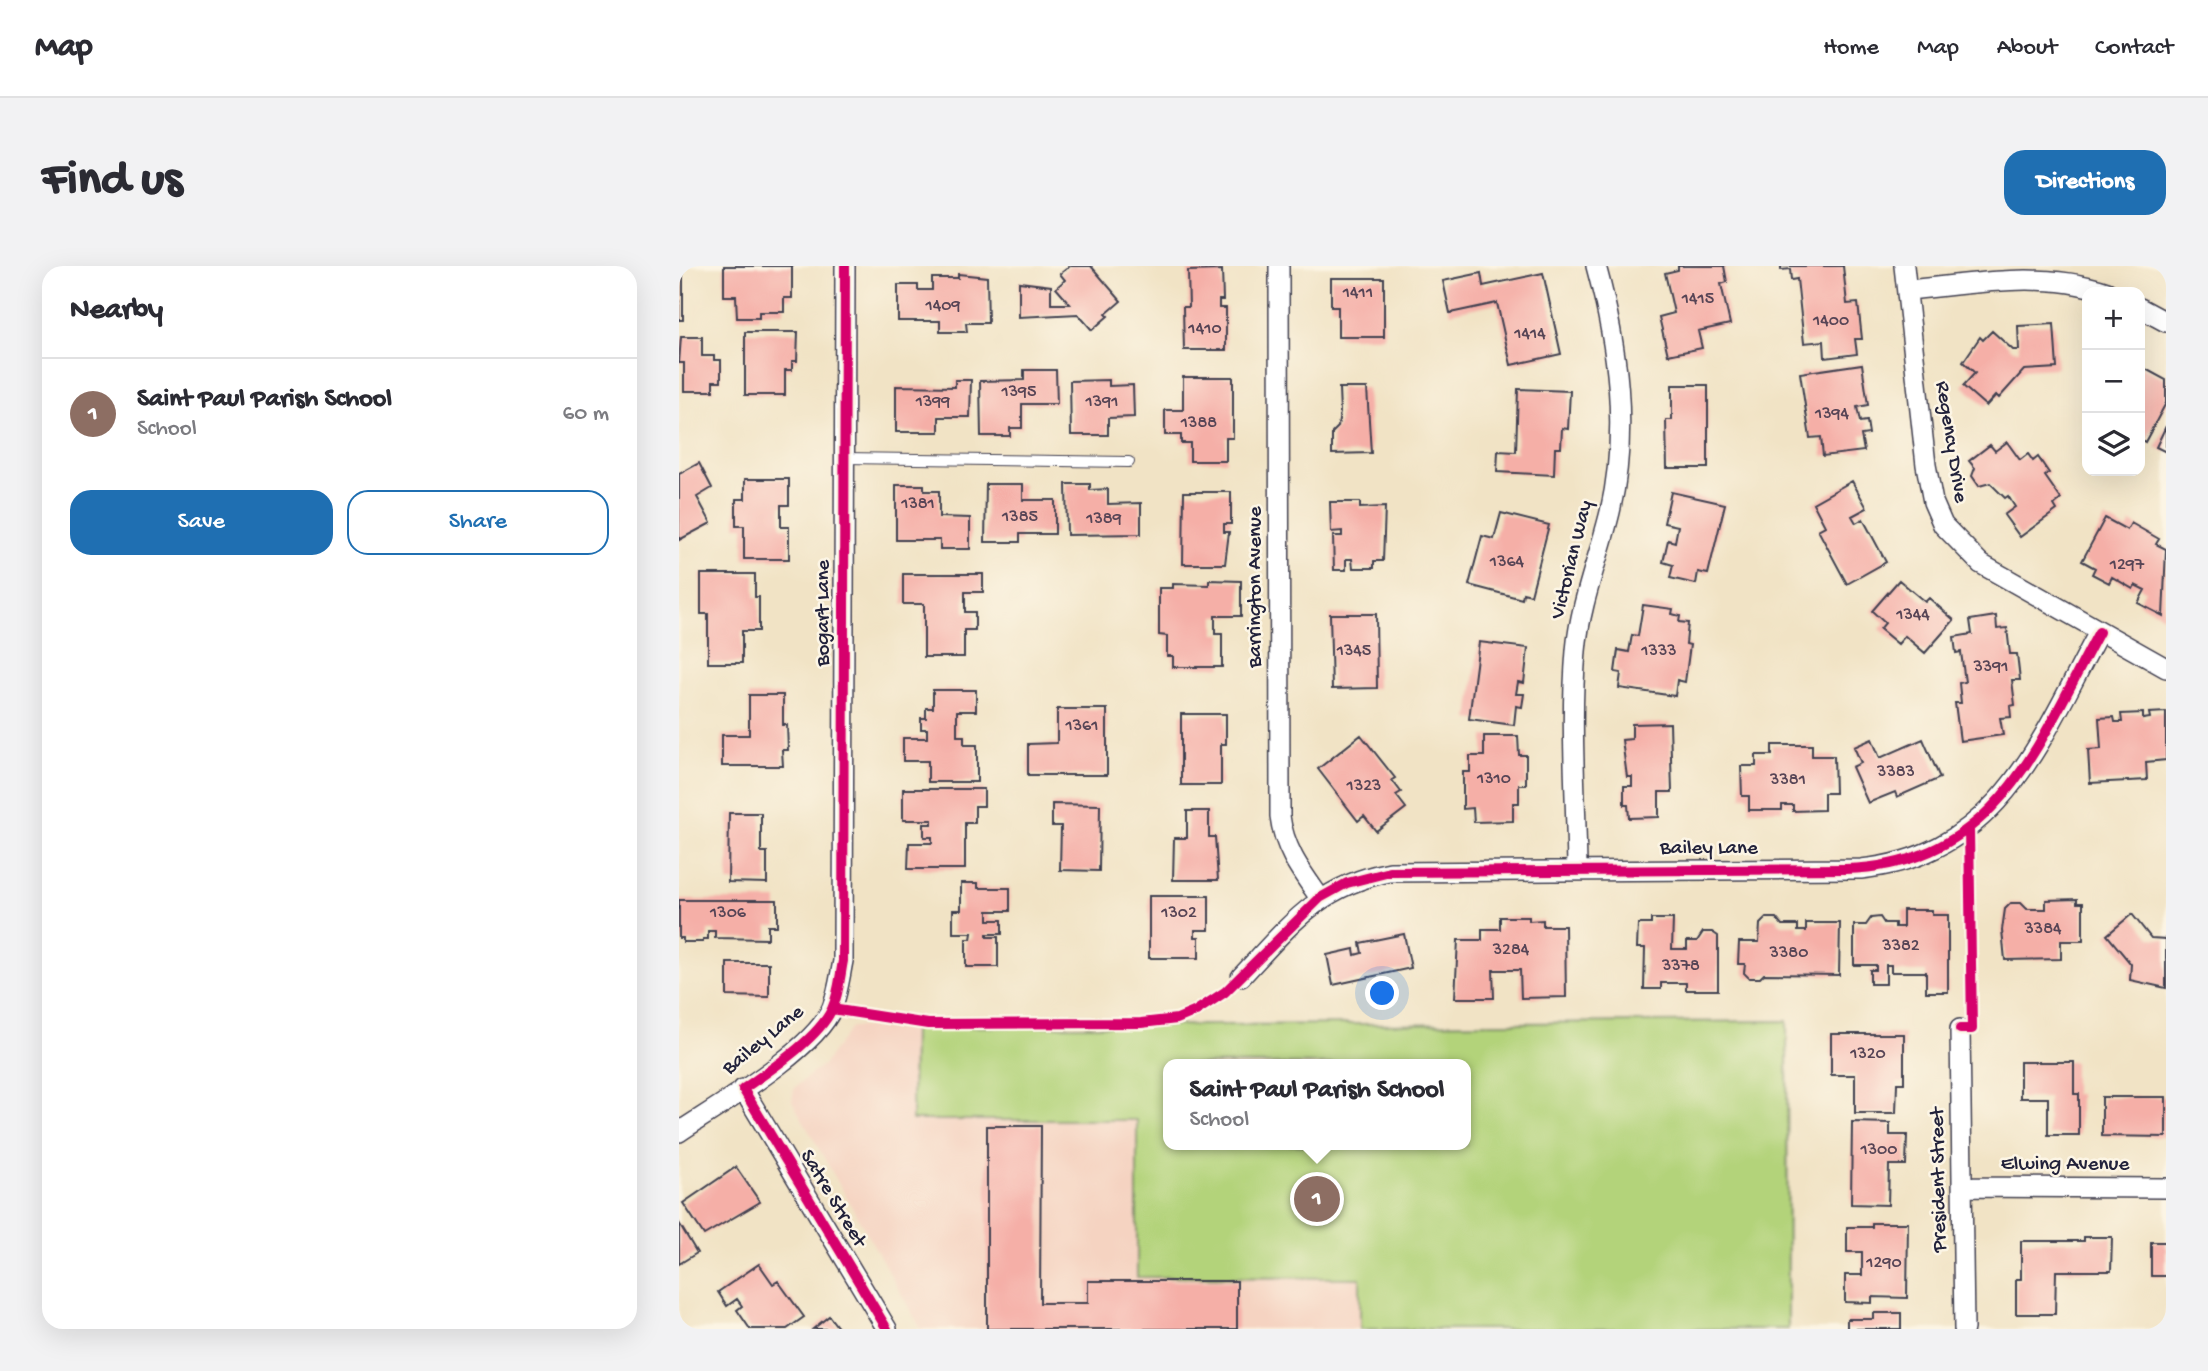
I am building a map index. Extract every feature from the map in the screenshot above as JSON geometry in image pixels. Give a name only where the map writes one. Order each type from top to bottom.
[{"type":"street","name":"Bogart Lane","points":[[842,961],[845,266]]},
{"type":"street","name":"Barrington Avenue","points":[[1279,266],[1280,816],[1282,832],[1292,858],[1320,898]]},
{"type":"street","name":"Victorian Way","points":[[1577,868],[1576,652],[1581,615],[1612,502],[1620,431],[1615,353],[1596,266]]},
{"type":"street","name":"Regency Drive","points":[[1905,266],[1926,465],[1933,502],[1943,525],[1981,564],[2166,668]]},
{"type":"street","points":[[1907,290],[2042,279],[2089,287]]},
{"type":"street","points":[[2145,311],[2166,322]]},
{"type":"street","name":"Bailey Lane","points":[[1241,977],[1320,898],[1347,883],[1390,872],[1577,868],[1861,869],[1898,863],[1936,849],[1980,820],[2014,785],[2099,632]]},
{"type":"street","name":"Bailey Lane","points":[[679,1132],[743,1089],[801,1045],[823,1023],[832,1009],[842,961]]},
{"type":"street","name":"President Street","points":[[1960,1030],[1964,1329]]},
{"type":"street","name":"Satre Street","points":[[743,1089],[887,1329]]},
{"type":"street","name":"Elwing Avenue","points":[[1963,1187],[2166,1188]]},
{"type":"lane","points":[[843,458],[1129,462]]},
{"type":"shaded area","points":[[1787,1021],[1788,1329],[921,1329],[792,1101],[794,1088],[824,1064],[851,1027]]},
{"type":"green space","points":[[1787,1021],[1788,1329],[1360,1329],[1360,1278],[1137,1277],[1137,1120],[912,1120],[913,1027]]},
{"type":"building","points":[[724,266],[792,266],[792,298],[784,298],[784,312],[759,312],[759,318],[737,318],[736,296],[724,296]]},
{"type":"building","points":[[1070,266],[1091,266],[1121,301],[1106,314],[1108,316],[1092,330],[1078,314],[1019,317],[1019,282],[1051,286],[1051,304],[1070,304],[1056,288],[1065,280],[1060,274]]},
{"type":"building","points":[[1678,266],[1724,266],[1727,282],[1721,284],[1730,324],[1698,331],[1702,348],[1668,355],[1659,317],[1674,313],[1665,273],[1678,270]]},
{"type":"building","points":[[1781,266],[1843,266],[1847,304],[1858,303],[1862,339],[1855,339],[1857,354],[1825,358],[1824,341],[1804,343],[1797,279],[1791,280],[1790,269],[1781,270]]},
{"type":"building","points":[[679,267],[683,267],[683,320],[679,320]]},
{"type":"building","points":[[1222,270],[1223,300],[1219,300],[1219,308],[1226,308],[1226,350],[1184,350],[1183,307],[1189,307],[1188,271]]},
{"type":"building","points":[[1481,273],[1483,286],[1543,273],[1561,354],[1511,365],[1497,303],[1450,313],[1443,281]]},
{"type":"building","points":[[958,274],[987,277],[988,323],[966,323],[967,332],[940,332],[940,321],[898,321],[898,285],[918,285],[918,290],[932,290],[932,278],[958,278]]},
{"type":"building","points":[[1331,278],[1384,278],[1384,337],[1338,337],[1338,307],[1331,307]]},
{"type":"building","points":[[2054,324],[2057,368],[2024,370],[1999,398],[1996,395],[1986,406],[1963,386],[1975,373],[1963,362],[1980,337],[1983,340],[1992,331],[2013,350],[2019,350],[2018,326]]},
{"type":"building","points":[[745,332],[798,332],[797,361],[792,361],[792,370],[785,370],[785,395],[745,395]]},
{"type":"building","points":[[681,337],[702,337],[702,356],[714,356],[714,360],[721,360],[721,381],[713,381],[713,391],[684,391],[684,363],[679,363]]},
{"type":"building","points":[[1862,364],[1868,405],[1857,407],[1860,422],[1867,421],[1869,434],[1861,435],[1864,451],[1823,456],[1821,437],[1810,438],[1800,373]]},
{"type":"building","points":[[2145,369],[2166,380],[2166,403],[2145,442]]},
{"type":"building","points":[[1024,370],[1056,370],[1057,404],[1022,404],[1022,428],[1010,428],[1010,436],[981,436],[980,381],[1024,380]]},
{"type":"building","points":[[1183,377],[1233,377],[1233,438],[1226,438],[1226,461],[1190,461],[1190,443],[1181,443],[1181,435],[1165,435],[1165,410],[1183,410]]},
{"type":"building","points":[[955,380],[971,380],[970,417],[939,417],[939,432],[896,432],[896,386],[955,387]]},
{"type":"building","points":[[1109,380],[1109,386],[1133,385],[1134,417],[1108,418],[1108,435],[1071,435],[1070,381]]},
{"type":"building","points":[[1672,385],[1708,385],[1708,468],[1667,468],[1666,420],[1672,420]]},
{"type":"building","points":[[1339,388],[1367,388],[1371,453],[1332,454],[1332,433],[1338,427],[1340,412]]},
{"type":"building","points":[[1518,389],[1570,391],[1568,429],[1562,428],[1561,448],[1555,448],[1554,475],[1497,472],[1498,451],[1516,452]]},
{"type":"building","points":[[2166,426],[2166,452],[2156,447]]},
{"type":"building","points":[[2007,442],[2020,460],[2028,454],[2033,461],[2038,457],[2049,473],[2045,476],[2061,499],[2054,505],[2057,510],[2020,537],[2004,515],[2015,507],[2008,496],[2005,498],[1990,483],[1979,486],[1972,476],[1975,468],[1969,461],[1990,445],[1995,451]]},
{"type":"building","points":[[699,463],[712,488],[697,497],[711,523],[679,540],[679,474]]},
{"type":"building","points":[[745,479],[789,479],[789,505],[781,505],[781,527],[789,527],[789,559],[744,559],[744,526],[736,526],[736,499],[745,499]]},
{"type":"building","points":[[1852,481],[1867,508],[1852,516],[1856,523],[1863,519],[1886,562],[1847,584],[1818,530],[1825,526],[1813,503]]},
{"type":"building","points":[[986,484],[1023,484],[1023,500],[1055,500],[1055,534],[1020,534],[1020,542],[985,542]]},
{"type":"building","points":[[1066,484],[1090,484],[1090,490],[1108,489],[1108,504],[1141,503],[1141,534],[1067,535]]},
{"type":"building","points":[[896,485],[924,485],[924,491],[939,491],[939,517],[970,518],[970,549],[940,549],[940,540],[896,540]]},
{"type":"building","points":[[1184,492],[1231,492],[1231,524],[1224,524],[1224,532],[1229,532],[1225,564],[1183,564]]},
{"type":"building","points":[[1671,492],[1725,504],[1708,574],[1698,572],[1696,584],[1670,578],[1673,565],[1663,562],[1668,540],[1675,542],[1678,526],[1664,523]]},
{"type":"building","points":[[1330,502],[1360,502],[1360,508],[1385,507],[1383,561],[1374,561],[1374,568],[1353,568],[1352,559],[1346,559],[1346,570],[1334,570],[1333,536],[1342,536],[1342,531],[1331,532]]},
{"type":"building","points":[[1501,513],[1549,525],[1531,595],[1523,593],[1522,599],[1469,585],[1482,536],[1494,539]]},
{"type":"building","points":[[2105,518],[2127,530],[2131,523],[2159,539],[2156,544],[2166,549],[2163,616],[2138,603],[2145,590],[2135,585],[2133,589],[2112,577],[2109,583],[2092,574],[2095,568],[2082,561]]},
{"type":"building","points":[[701,574],[755,574],[755,597],[759,597],[759,631],[742,631],[742,663],[708,663],[708,614],[701,614]]},
{"type":"building","points":[[903,574],[983,574],[983,592],[965,592],[965,612],[975,612],[975,630],[964,630],[964,657],[924,657],[924,604],[903,604]]},
{"type":"building","points":[[1209,580],[1241,581],[1241,616],[1215,616],[1215,634],[1222,634],[1222,667],[1173,667],[1173,656],[1167,656],[1167,636],[1159,635],[1159,588],[1173,588],[1173,584],[1209,585]]},
{"type":"building","points":[[1899,580],[1925,602],[1929,598],[1954,620],[1925,653],[1905,636],[1898,644],[1880,629],[1885,623],[1872,611]]},
{"type":"building","points":[[1643,605],[1673,609],[1672,614],[1680,616],[1679,622],[1688,623],[1686,644],[1690,645],[1685,682],[1677,680],[1675,696],[1619,688],[1621,673],[1615,672],[1618,650],[1629,652],[1632,635],[1638,636]]},
{"type":"building","points":[[1330,614],[1376,614],[1377,688],[1332,689]]},
{"type":"building","points":[[1996,616],[1997,629],[2007,628],[2010,654],[2017,654],[2020,680],[2012,680],[2015,705],[2010,706],[2011,717],[2000,718],[2003,735],[1960,741],[1955,703],[1961,703],[1959,683],[1965,682],[1961,652],[1956,653],[1954,637],[1972,634],[1970,620]]},
{"type":"building","points":[[1479,642],[1528,648],[1524,683],[1518,682],[1516,694],[1524,694],[1522,707],[1516,706],[1514,725],[1469,719]]},
{"type":"building","points":[[933,690],[976,690],[976,711],[957,711],[957,736],[964,736],[964,745],[977,745],[977,782],[928,782],[928,761],[903,761],[903,738],[927,738],[927,729],[921,729],[921,718],[926,718],[926,708],[933,708]]},
{"type":"building","points":[[749,695],[783,695],[783,725],[787,725],[788,750],[782,750],[783,766],[722,766],[722,735],[749,735]]},
{"type":"building","points":[[1057,709],[1107,709],[1107,775],[1028,775],[1028,744],[1057,743]]},
{"type":"building","points":[[2166,712],[2166,760],[2146,762],[2147,780],[2090,783],[2088,750],[2101,749],[2099,718],[2114,717],[2115,722],[2122,722],[2121,714],[2143,713],[2143,719],[2150,718],[2149,713]]},
{"type":"building","points":[[1181,714],[1226,714],[1226,744],[1221,744],[1221,785],[1181,785]]},
{"type":"building","points":[[1670,723],[1672,792],[1659,792],[1659,817],[1629,818],[1628,805],[1624,805],[1624,786],[1632,786],[1632,777],[1627,777],[1622,740],[1632,739],[1632,724]]},
{"type":"building","points":[[1361,735],[1395,778],[1392,780],[1401,792],[1396,795],[1406,808],[1376,831],[1364,816],[1358,821],[1318,769]]},
{"type":"building","points":[[1484,736],[1518,736],[1519,755],[1526,755],[1526,785],[1519,785],[1519,803],[1513,803],[1513,821],[1474,822],[1473,808],[1463,809],[1463,772],[1470,772],[1470,756],[1484,756]]},
{"type":"building","points":[[1872,739],[1880,758],[1923,739],[1940,778],[1897,797],[1895,792],[1868,803],[1852,767],[1861,763],[1854,747]]},
{"type":"building","points":[[1772,745],[1812,745],[1812,756],[1834,756],[1835,793],[1824,793],[1824,810],[1793,811],[1793,805],[1782,805],[1782,810],[1749,810],[1749,796],[1742,796],[1741,766],[1756,766],[1756,755],[1772,755]]},
{"type":"building","points":[[903,789],[984,789],[984,806],[975,806],[975,823],[965,823],[965,869],[908,869],[909,843],[932,843],[932,837],[924,837],[924,824],[932,824],[932,820],[903,820]]},
{"type":"building","points":[[1052,804],[1100,805],[1099,871],[1060,870],[1061,826],[1052,826]]},
{"type":"building","points":[[1187,811],[1209,811],[1209,837],[1215,837],[1218,880],[1173,880],[1174,838],[1187,838]]},
{"type":"building","points":[[729,813],[761,813],[761,852],[767,852],[767,883],[728,882]]},
{"type":"building","points":[[961,883],[978,883],[978,888],[1010,888],[1010,911],[988,911],[988,920],[1002,920],[1002,934],[987,934],[987,937],[998,937],[998,967],[966,967],[966,939],[971,939],[972,933],[953,933],[953,910],[961,910]]},
{"type":"building","points":[[1149,896],[1209,896],[1209,930],[1195,930],[1195,937],[1199,937],[1199,958],[1149,958]]},
{"type":"building","points":[[2077,899],[2077,903],[2083,903],[2083,941],[2061,941],[2061,959],[2005,960],[2002,930],[2005,909],[2011,903],[2021,903],[2027,909],[2046,909],[2046,900]]},
{"type":"building","points":[[679,900],[777,900],[777,926],[768,926],[768,939],[715,938],[715,931],[708,931],[708,939],[703,939],[703,942],[683,942],[683,938],[679,938]]},
{"type":"building","points":[[1903,910],[1932,910],[1932,915],[1948,915],[1948,992],[1926,992],[1926,972],[1891,972],[1891,965],[1886,965],[1886,984],[1870,984],[1870,970],[1876,970],[1876,965],[1854,965],[1854,925],[1866,925],[1871,918],[1880,917],[1884,923],[1895,923],[1895,927],[1903,927]]},
{"type":"building","points":[[2132,914],[2151,938],[2166,939],[2166,988],[2130,980],[2131,964],[2107,935]]},
{"type":"building","points":[[1500,917],[1529,917],[1529,921],[1543,920],[1543,926],[1565,926],[1566,997],[1521,998],[1520,970],[1493,970],[1494,998],[1455,998],[1458,940],[1482,940],[1482,929],[1500,929]]},
{"type":"building","points":[[1766,918],[1776,918],[1782,925],[1798,925],[1798,931],[1806,931],[1806,923],[1840,923],[1839,975],[1764,974],[1760,978],[1749,978],[1744,973],[1745,964],[1738,964],[1739,942],[1759,942],[1760,924]]},
{"type":"building","points":[[1651,919],[1673,919],[1672,949],[1687,949],[1687,941],[1697,941],[1703,932],[1712,932],[1718,936],[1718,990],[1686,990],[1686,983],[1661,983],[1661,989],[1644,989],[1645,948],[1637,948],[1638,924],[1651,924]]},
{"type":"building","points":[[1404,934],[1411,968],[1333,985],[1327,955],[1354,949],[1355,955],[1362,953],[1360,943]]},
{"type":"building","points":[[727,963],[769,963],[769,997],[727,996]]},
{"type":"building","points":[[1831,1034],[1904,1034],[1904,1083],[1897,1083],[1896,1113],[1855,1113],[1855,1075],[1831,1075]]},
{"type":"building","points":[[2020,1062],[2074,1062],[2074,1094],[2079,1094],[2079,1135],[2048,1135],[2048,1098],[2020,1098]]},
{"type":"building","points":[[2102,1097],[2166,1097],[2166,1137],[2102,1136]]},
{"type":"building","points":[[1852,1122],[1890,1123],[1890,1135],[1907,1135],[1906,1165],[1889,1165],[1888,1205],[1851,1204]]},
{"type":"building","points":[[987,1126],[1041,1126],[1040,1303],[1088,1303],[1088,1281],[1237,1281],[1237,1329],[987,1329]]},
{"type":"building","points":[[736,1167],[760,1202],[704,1235],[683,1203]]},
{"type":"building","points":[[679,1223],[697,1253],[679,1264]]},
{"type":"building","points":[[1872,1223],[1908,1223],[1907,1298],[1872,1297],[1872,1303],[1845,1302],[1845,1275],[1862,1275],[1862,1252],[1847,1252],[1847,1227],[1872,1227]]},
{"type":"building","points":[[2084,1237],[2112,1237],[2111,1271],[2056,1271],[2055,1314],[2016,1314],[2016,1279],[2021,1279],[2021,1241],[2084,1241]]},
{"type":"building","points":[[2151,1242],[2166,1242],[2166,1276],[2151,1276]]},
{"type":"building","points":[[759,1264],[773,1284],[778,1281],[804,1317],[787,1329],[750,1329],[737,1310],[742,1306],[737,1299],[727,1306],[718,1292]]},
{"type":"building","points":[[1874,1313],[1901,1313],[1901,1329],[1847,1329],[1847,1319],[1874,1319]]},
{"type":"building","points":[[829,1316],[839,1329],[813,1329]]},
{"type":"cycle path","points":[[845,266],[843,961],[836,997],[825,1020],[792,1053],[743,1089],[887,1329]]},
{"type":"cycle path","points":[[832,1009],[928,1024],[1141,1023],[1177,1019],[1196,1011],[1225,992],[1320,898],[1347,883],[1390,872],[1845,869],[1897,862],[1940,846],[1976,822],[2006,792],[2055,717],[2099,632]]},
{"type":"cycle path","points":[[1960,1029],[1972,1029],[1969,829]]},
{"type":"place","name":"Saint Paul Parish School","points":[[1317,1199]]}]
